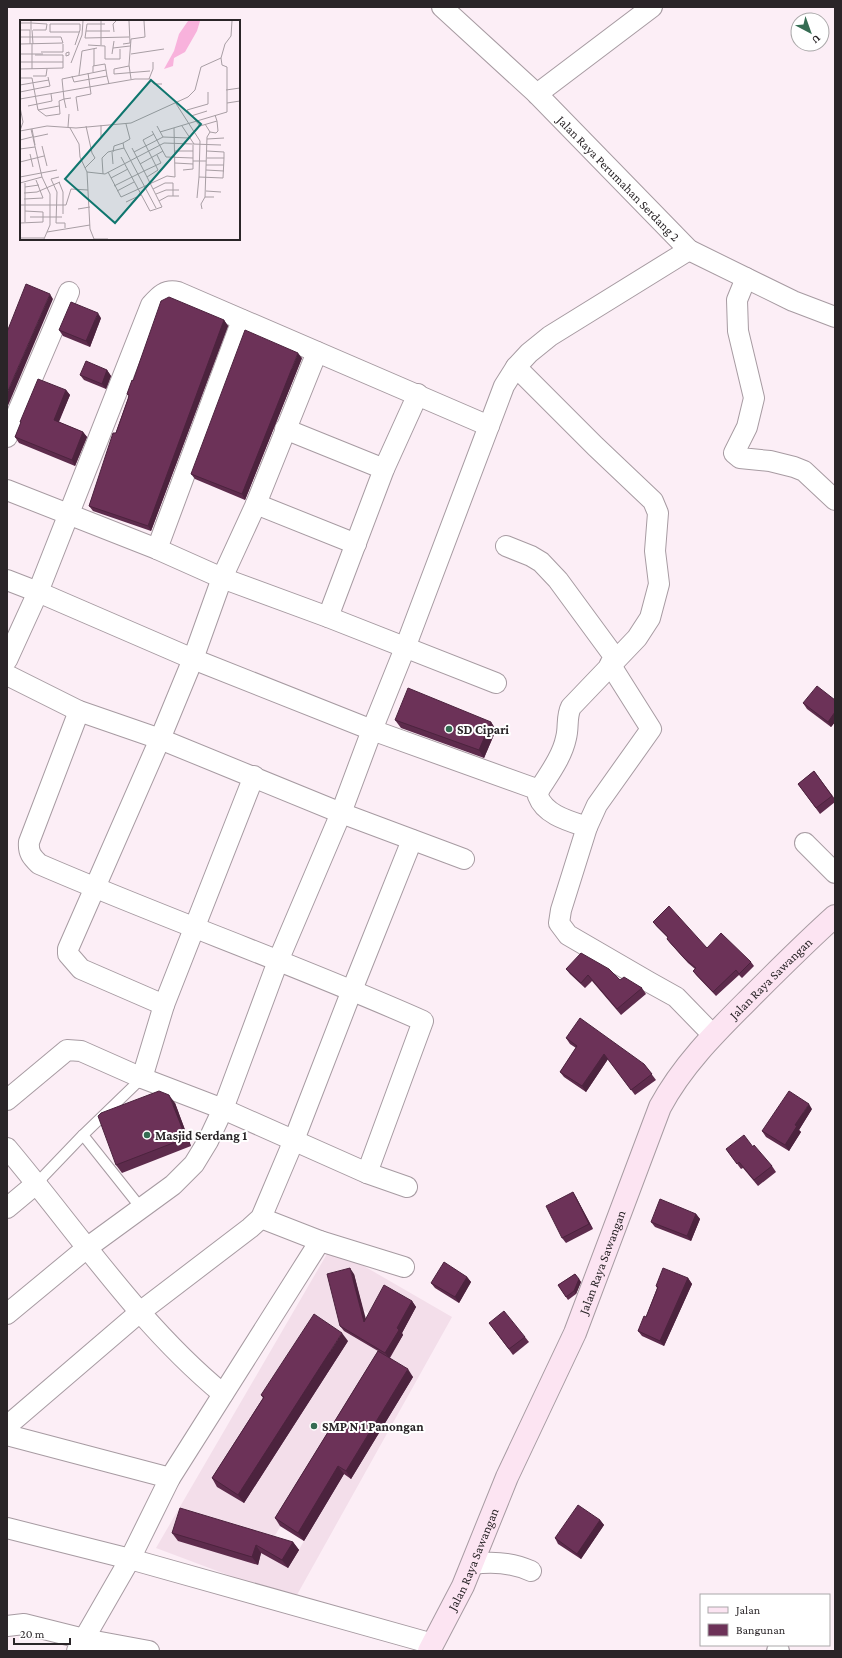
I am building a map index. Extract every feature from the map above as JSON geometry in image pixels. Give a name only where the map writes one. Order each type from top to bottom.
[{"type":"street","name":"Jalan Raya Perumahan Serdang 2","points":[[442,7],[537,94],[689,250],[793,301],[835,317]]},
{"type":"street","points":[[537,94],[652,7]]},
{"type":"street","points":[[7,1314],[88,1247],[172,1185],[194,1164],[208,1141],[223,1109],[278,961],[341,813],[504,386],[516,367],[529,353],[550,336],[689,250]]},
{"type":"street","points":[[746,278],[737,300],[738,331],[754,398],[747,426],[734,453],[740,458],[770,461],[799,469],[835,500]]},
{"type":"street","points":[[7,660],[38,592],[151,305],[157,298],[170,290],[178,292],[418,394],[489,426]]},
{"type":"street","points":[[7,437],[69,292]]},
{"type":"street","points":[[157,549],[242,320]]},
{"type":"street","points":[[164,1005],[81,969],[68,954],[68,949],[160,739],[193,659],[222,578],[256,504],[317,352]]},
{"type":"street","points":[[516,367],[595,446],[653,501],[658,513],[655,550],[659,584],[657,597],[650,618],[637,638],[571,707],[568,714],[566,739],[560,756],[539,790],[538,796],[545,809],[586,827]]},
{"type":"street","points":[[328,617],[384,469],[418,394]]},
{"type":"street","points":[[285,429],[384,469]]},
{"type":"street","points":[[7,490],[157,549],[222,578],[328,617],[496,683]]},
{"type":"street","points":[[256,504],[356,544]]},
{"type":"street","points":[[506,546],[531,556],[540,562],[558,580],[613,662],[651,729],[597,805],[586,827],[561,910],[559,923],[568,935],[676,997],[713,1035]]},
{"type":"street","points":[[7,580],[193,659],[372,730],[539,790]]},
{"type":"street","points":[[7,675],[79,712],[160,739],[254,776],[341,813],[464,859]]},
{"type":"street","points":[[79,712],[29,842],[28,849],[30,854],[39,864],[94,888],[352,990],[423,1021],[367,1173]]},
{"type":"street","points":[[142,1078],[164,1005],[254,776]]},
{"type":"street","points":[[7,1426],[140,1312],[261,1218],[294,1140],[412,840]]},
{"type":"street","points":[[804,843],[835,873]]},
{"type":"street","name":"Jalan Raya Sawangan","points":[[431,1648],[454,1607],[473,1564],[507,1477],[575,1333],[660,1107],[673,1084],[713,1035],[803,945],[835,916]]},
{"type":"street","points":[[7,1100],[67,1050],[80,1051],[142,1078],[223,1109],[367,1173],[407,1187]]},
{"type":"street","points":[[7,1148],[37,1183],[140,1312],[198,1374],[223,1394]]},
{"type":"street","points":[[7,1208],[37,1183]]},
{"type":"street","points":[[261,1218],[320,1241],[404,1267]]},
{"type":"street","points":[[81,1645],[130,1559],[170,1478],[320,1241]]},
{"type":"street","points":[[7,1434],[170,1478]]},
{"type":"street","points":[[7,1528],[130,1559],[431,1648]]},
{"type":"street","points":[[473,1564],[518,1565],[531,1571]]},
{"type":"street","points":[[7,1626],[24,1624],[81,1645],[148,1651]]},
{"type":"lane","points":[[37,1183],[83,1135],[142,1078]]},
{"type":"lane","points":[[83,1135],[142,1208]]},
{"type":"shaded area","name":"SMP N 1 Panongan","points":[[331,1247],[452,1317],[293,1602],[279,1594],[156,1548]],"holes":[[[363,1310],[403,1335],[348,1333]],[[318,1463],[342,1477],[288,1568],[264,1554]]]},
{"type":"building","points":[[26,284],[50,294],[7,393],[7,332]]},
{"type":"building","points":[[169,297],[224,320],[148,526],[89,506],[113,433],[116,433],[128,399],[129,395],[127,394],[161,301]]},
{"type":"building","points":[[71,302],[98,313],[86,341],[59,330]]},
{"type":"building","points":[[245,330],[298,353],[242,494],[191,474]]},
{"type":"building","points":[[86,361],[107,370],[102,384],[80,375]]},
{"type":"building","points":[[38,379],[66,390],[54,420],[83,432],[72,460],[15,437]]},
{"type":"building","points":[[817,686],[835,700],[835,712],[828,722],[803,703]]},
{"type":"building","name":"SD Cipari","points":[[408,688],[491,722],[479,750],[395,720]]},
{"type":"building","points":[[814,771],[832,796],[816,808],[798,784]]},
{"type":"building","points":[[669,906],[707,948],[721,933],[751,962],[739,974],[736,970],[713,992],[693,971],[696,968],[685,959],[667,939],[668,937],[653,922]]},
{"type":"building","points":[[581,953],[609,969],[620,980],[624,977],[642,988],[617,1009],[588,975],[581,983],[566,969]]},
{"type":"building","points":[[580,1018],[644,1064],[652,1074],[631,1090],[604,1054],[582,1086],[560,1072],[577,1046],[566,1038]]},
{"type":"building","name":"Masjid Serdang 1","points":[[159,1091],[169,1095],[186,1138],[116,1165],[98,1116],[101,1113]]},
{"type":"building","points":[[789,1091],[809,1104],[795,1125],[797,1126],[785,1145],[762,1131]]},
{"type":"building","points":[[744,1135],[753,1147],[754,1145],[772,1166],[754,1180],[739,1162],[737,1164],[726,1149]]},
{"type":"building","points":[[573,1192],[589,1224],[562,1238],[546,1206]]},
{"type":"building","points":[[660,1199],[696,1214],[687,1236],[651,1222]]},
{"type":"building","points":[[444,1262],[467,1277],[455,1297],[431,1283]]},
{"type":"building","points":[[350,1268],[364,1322],[384,1285],[412,1301],[397,1328],[399,1330],[385,1353],[340,1326],[327,1274]]},
{"type":"building","points":[[663,1268],[688,1278],[660,1341],[638,1331],[644,1316],[646,1317],[658,1287],[656,1286]]},
{"type":"building","points":[[575,1274],[579,1279],[574,1291],[566,1297],[558,1285]]},
{"type":"building","points":[[504,1311],[525,1337],[509,1349],[489,1323]]},
{"type":"building","points":[[314,1314],[342,1333],[238,1495],[212,1478],[264,1397],[261,1395]]},
{"type":"building","points":[[378,1351],[408,1369],[346,1471],[338,1466],[298,1533],[275,1518]]},
{"type":"building","points":[[578,1505],[600,1520],[577,1554],[555,1538]]},
{"type":"building","points":[[180,1508],[293,1542],[282,1560],[256,1545],[252,1557],[172,1533]]},
{"type":"place","name":"SD Cipari","points":[[449,729]]},
{"type":"place","name":"Masjid Serdang 1","points":[[147,1135]]},
{"type":"place","name":"SMP N 1 Panongan","points":[[314,1426]]}]
